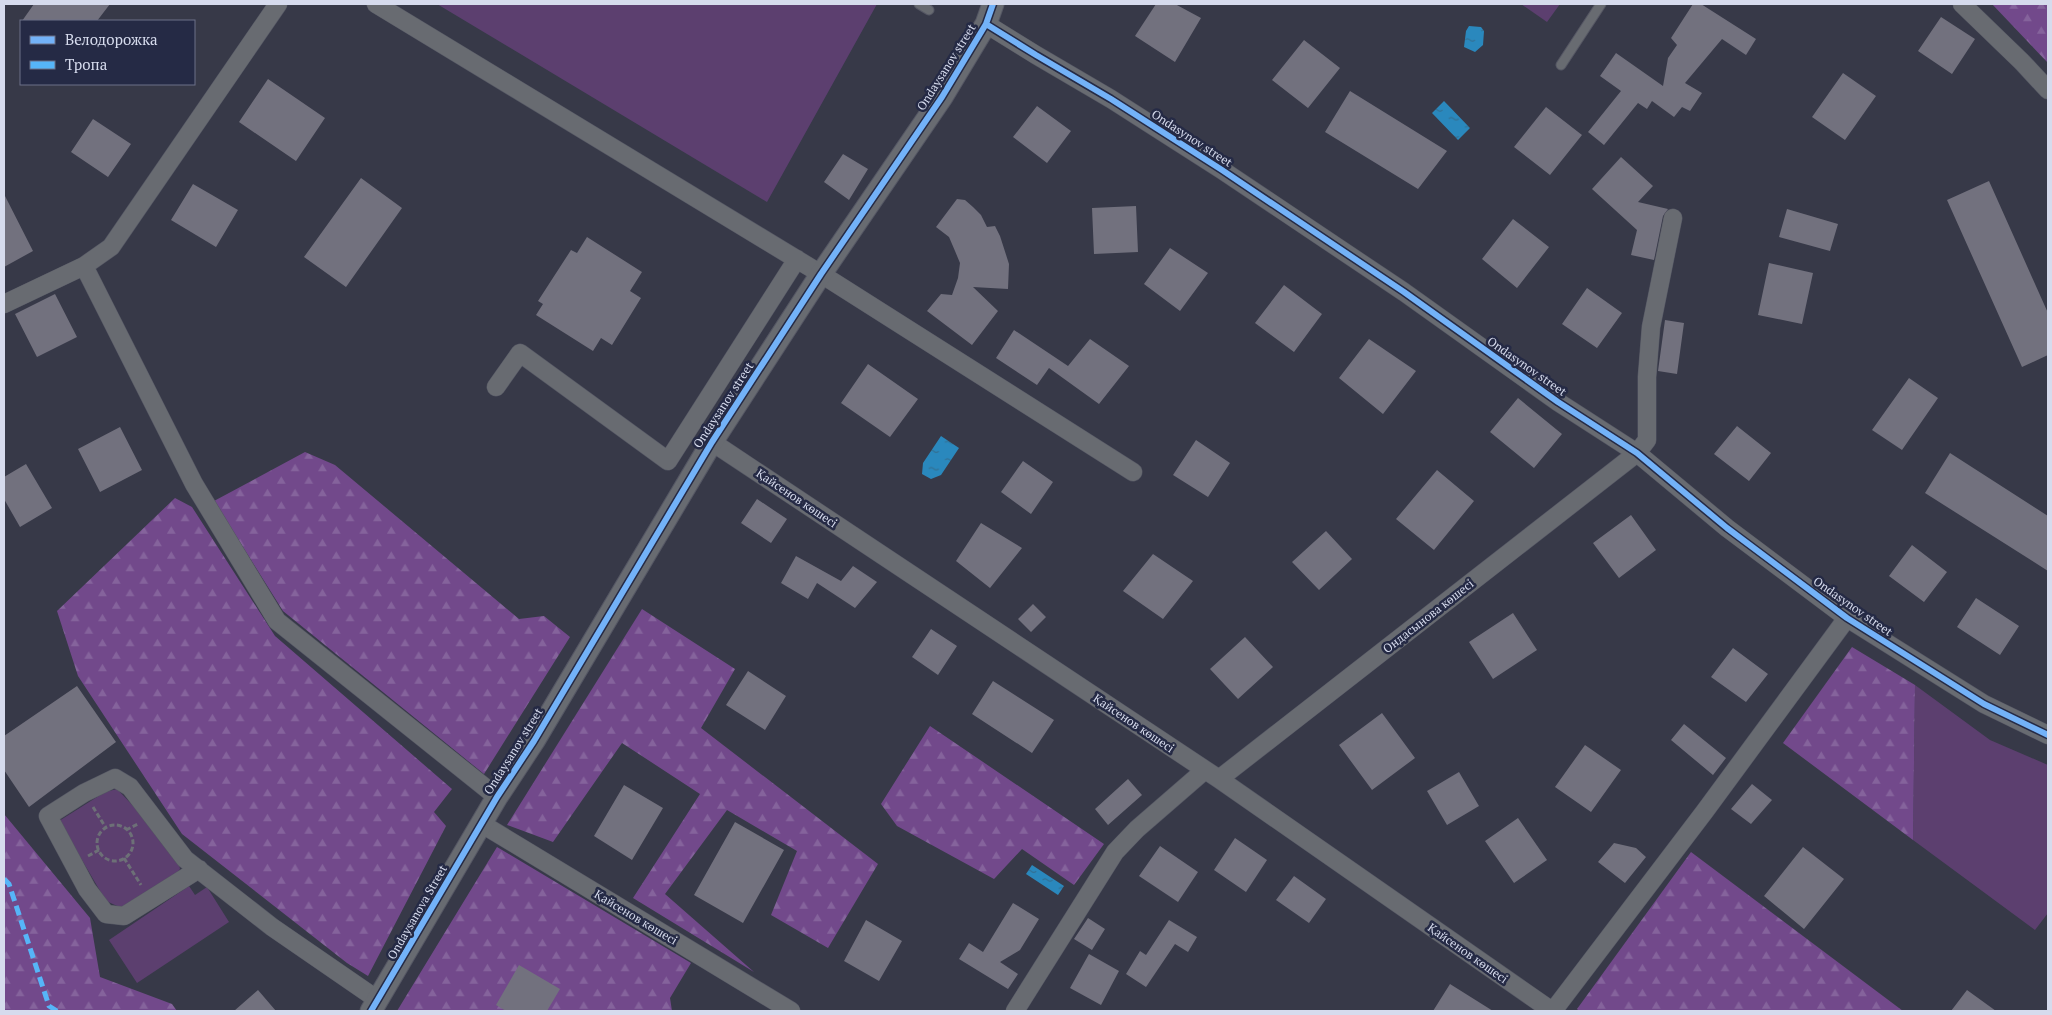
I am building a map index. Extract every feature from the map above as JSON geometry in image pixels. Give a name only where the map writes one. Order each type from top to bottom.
[{"type":"street","points":[[4,304],[84,266],[111,247],[278,4]]},
{"type":"street","points":[[376,4],[797,259],[1133,472]]},
{"type":"street","name":"Ondaysanov street","points":[[482,824],[497,797],[534,741],[712,442],[821,274],[942,97],[986,24],[993,4]]},
{"type":"street","points":[[1962,4],[2048,90]]},
{"type":"street","name":"Ondasynov street","points":[[986,24],[1036,56],[1111,99],[1222,170],[1404,292],[1558,402],[1637,452],[1727,528],[1847,618],[1984,704],[2048,734]]},
{"type":"street","points":[[1637,452],[1647,440],[1647,377],[1651,327],[1673,218]]},
{"type":"street","points":[[496,387],[520,353],[668,461],[797,259]]},
{"type":"street","points":[[84,266],[194,484],[277,621],[497,797]]},
{"type":"street","name":"Қайсенов көшесі","points":[[712,442],[1212,775],[1552,1011]]},
{"type":"street","name":"Ондасынова көшесі","points":[[1014,1011],[1115,852],[1137,830],[1637,452]]},
{"type":"street","points":[[1552,1011],[1705,811],[1847,618]]},
{"type":"street","points":[[199,869],[124,916],[106,914],[87,888],[48,816],[84,793],[115,778],[130,787],[185,859],[199,869],[375,1006]]},
{"type":"street","name":"Қайсенов көшесі","points":[[482,824],[791,1011]]},
{"type":"street","name":"Ondaysanova Street","points":[[375,1006],[482,824]]},
{"type":"lane","points":[[918,4],[929,10]]},
{"type":"lane","points":[[1560,65],[1601,4]]},
{"type":"path","points":[[84,793],[106,828]]},
{"type":"path","points":[[118,826],[129,832],[132,837],[131,849],[124,858],[113,861],[103,856],[100,852],[97,842],[98,837],[106,828],[118,826]]},
{"type":"path","points":[[124,858],[150,900]]},
{"type":"shaded area","points":[[437,4],[877,4],[767,202]]},
{"type":"shaded area","points":[[1521,4],[1560,4],[1547,22]]},
{"type":"shaded area","points":[[1915,685],[1990,740],[2048,765],[2048,913],[2035,930],[1913,840]]},
{"type":"shaded area","points":[[117,789],[138,811],[170,854],[178,859],[180,869],[175,876],[124,909],[106,901],[59,821],[105,792]]},
{"type":"shaded area","points":[[189,886],[195,895],[207,887],[229,922],[137,983],[109,940]]},
{"type":"green space","points":[[1992,4],[2048,4],[2048,63]]},
{"type":"green space","points":[[305,452],[335,465],[519,619],[544,616],[570,637],[484,774],[283,611],[214,501]]},
{"type":"green space","points":[[175,498],[192,507],[275,636],[452,789],[434,812],[446,826],[368,976],[347,963],[182,834],[78,676],[57,611]]},
{"type":"green space","points":[[642,609],[735,669],[701,728],[878,864],[828,948],[771,915],[797,851],[727,810],[665,894],[754,972],[633,898],[700,794],[622,743],[553,842],[507,825]]},
{"type":"green space","points":[[1852,647],[1915,685],[1913,840],[1783,743]]},
{"type":"green space","points":[[930,726],[1104,844],[1074,885],[1022,849],[994,879],[897,826],[881,804]]},
{"type":"green space","points":[[4,814],[90,918],[100,977],[172,1004],[177,1011],[4,1011]]},
{"type":"green space","points":[[497,847],[691,963],[670,998],[672,1011],[397,1011]]},
{"type":"green space","points":[[1691,852],[1903,1011],[1579,1011],[1577,1009]]},
{"type":"water","points":[[1469,26],[1481,27],[1484,31],[1483,45],[1475,52],[1464,47],[1466,31]]},
{"type":"water","points":[[1444,101],[1470,128],[1458,140],[1432,113]]},
{"type":"water","points":[[941,436],[959,448],[941,475],[931,479],[922,474],[923,463]]},
{"type":"water","points":[[1032,865],[1064,886],[1058,895],[1026,874]]},
{"type":"building","points":[[34,4],[110,4],[98,20],[23,20]]},
{"type":"building","points":[[1156,4],[1175,4],[1201,18],[1175,62],[1135,36]]},
{"type":"building","points":[[1693,4],[1701,4],[1756,39],[1746,55],[1722,39],[1685,83],[1702,93],[1690,111],[1682,107],[1674,117],[1652,101],[1647,109],[1638,103],[1604,145],[1588,132],[1621,91],[1600,76],[1616,53],[1663,86],[1668,58],[1677,45],[1671,38]]},
{"type":"building","points":[[1941,17],[1975,39],[1952,74],[1918,51]]},
{"type":"building","points":[[1304,40],[1340,68],[1308,108],[1272,80]]},
{"type":"building","points":[[1843,73],[1876,96],[1845,140],[1812,117]]},
{"type":"building","points":[[268,79],[325,118],[296,161],[239,122]]},
{"type":"building","points":[[1350,91],[1447,151],[1418,189],[1325,132]]},
{"type":"building","points":[[1037,106],[1071,131],[1047,163],[1013,137]]},
{"type":"building","points":[[1546,107],[1582,135],[1550,175],[1514,147]]},
{"type":"building","points":[[93,119],[131,144],[108,177],[71,152]]},
{"type":"building","points":[[843,154],[868,169],[849,200],[824,182]]},
{"type":"building","points":[[1621,157],[1653,186],[1638,202],[1668,209],[1663,216],[1654,260],[1631,255],[1637,230],[1592,189]]},
{"type":"building","points":[[361,178],[402,208],[346,287],[304,257]]},
{"type":"building","points":[[1989,181],[2048,313],[2048,355],[2022,367],[1947,200]]},
{"type":"building","points":[[193,184],[238,210],[216,247],[171,220]]},
{"type":"building","points":[[4,194],[33,251],[4,267]]},
{"type":"building","points":[[957,199],[965,200],[973,207],[981,215],[987,227],[995,226],[1009,264],[1008,289],[973,287],[998,311],[972,345],[927,311],[941,294],[952,295],[958,278],[960,263],[949,237],[936,227]]},
{"type":"building","points":[[1136,206],[1138,252],[1094,254],[1092,208]]},
{"type":"building","points":[[1787,209],[1838,224],[1830,251],[1779,237]]},
{"type":"building","points":[[1513,219],[1549,247],[1517,288],[1482,259]]},
{"type":"building","points":[[587,237],[642,272],[630,291],[641,298],[612,345],[601,338],[593,351],[536,315],[543,304],[538,301],[571,250],[577,253]]},
{"type":"building","points":[[1170,248],[1208,273],[1180,311],[1144,284]]},
{"type":"building","points":[[1769,263],[1813,273],[1802,324],[1758,315]]},
{"type":"building","points":[[1284,285],[1322,314],[1294,352],[1255,323]]},
{"type":"building","points":[[1587,288],[1622,313],[1597,348],[1562,324]]},
{"type":"building","points":[[55,294],[77,337],[37,357],[15,314]]},
{"type":"building","points":[[1665,320],[1684,323],[1677,374],[1658,371]]},
{"type":"building","points":[[1014,330],[1068,366],[1090,339],[1129,366],[1099,404],[1049,368],[1037,385],[996,358]]},
{"type":"building","points":[[1369,339],[1416,371],[1383,414],[1339,378]]},
{"type":"building","points":[[868,364],[918,399],[890,437],[841,403]]},
{"type":"building","points":[[1909,378],[1938,398],[1902,450],[1872,430]]},
{"type":"building","points":[[1518,398],[1562,434],[1534,468],[1490,432]]},
{"type":"building","points":[[1737,426],[1771,453],[1749,481],[1714,454]]},
{"type":"building","points":[[120,427],[142,470],[100,492],[78,449]]},
{"type":"building","points":[[1196,440],[1230,463],[1208,497],[1173,475]]},
{"type":"building","points":[[1950,453],[2048,516],[2048,571],[1925,493]]},
{"type":"building","points":[[1023,461],[1053,482],[1031,514],[1001,492]]},
{"type":"building","points":[[26,464],[52,508],[20,527],[4,499],[4,477]]},
{"type":"building","points":[[1437,470],[1474,501],[1434,550],[1396,519]]},
{"type":"building","points":[[757,499],[787,519],[771,543],[741,523]]},
{"type":"building","points":[[1631,515],[1656,550],[1619,578],[1593,543]]},
{"type":"building","points":[[981,523],[1022,548],[990,588],[956,561]]},
{"type":"building","points":[[1326,531],[1352,559],[1319,590],[1292,562]]},
{"type":"building","points":[[1912,545],[1947,572],[1924,602],[1889,576]]},
{"type":"building","points":[[1153,554],[1193,581],[1163,619],[1123,591]]},
{"type":"building","points":[[796,556],[841,581],[853,566],[877,582],[855,608],[817,583],[808,599],[781,583]]},
{"type":"building","points":[[1976,598],[2019,626],[2000,655],[1957,627]]},
{"type":"building","points":[[1033,604],[1046,617],[1031,632],[1018,619]]},
{"type":"building","points":[[1513,613],[1537,650],[1493,679],[1469,642]]},
{"type":"building","points":[[931,629],[957,646],[938,675],[912,657]]},
{"type":"building","points":[[1245,637],[1273,667],[1238,699],[1210,669]]},
{"type":"building","points":[[1733,648],[1768,674],[1746,702],[1711,677]]},
{"type":"building","points":[[748,671],[786,696],[765,730],[726,705]]},
{"type":"building","points":[[993,681],[1054,720],[1032,753],[972,714]]},
{"type":"building","points":[[77,686],[116,742],[29,807],[4,770],[4,736]]},
{"type":"building","points":[[1382,713],[1415,758],[1372,790],[1339,745]]},
{"type":"building","points":[[1684,724],[1726,758],[1713,775],[1671,740]]},
{"type":"building","points":[[1585,745],[1621,770],[1591,812],[1555,787]]},
{"type":"building","points":[[1459,772],[1479,806],[1447,825],[1427,791]]},
{"type":"building","points":[[1128,779],[1142,795],[1108,825],[1095,809]]},
{"type":"building","points":[[1752,784],[1772,800],[1751,824],[1731,809]]},
{"type":"building","points":[[624,785],[663,808],[632,860],[594,836]]},
{"type":"building","points":[[1518,818],[1547,860],[1514,883],[1485,841]]},
{"type":"building","points":[[735,822],[784,850],[743,923],[694,895]]},
{"type":"building","points":[[1235,838],[1267,860],[1246,892],[1214,870]]},
{"type":"building","points":[[1614,843],[1636,848],[1646,857],[1625,883],[1598,862]]},
{"type":"building","points":[[1160,846],[1198,872],[1178,902],[1139,876]]},
{"type":"building","points":[[1803,847],[1844,879],[1804,929],[1764,896]]},
{"type":"building","points":[[1294,876],[1326,899],[1309,923],[1276,900]]},
{"type":"building","points":[[1013,903],[1039,919],[1020,950],[1000,962],[1018,974],[1008,989],[959,959],[969,943],[983,952]]},
{"type":"building","points":[[1088,918],[1105,929],[1092,950],[1074,939]]},
{"type":"building","points":[[866,920],[902,941],[879,981],[844,961]]},
{"type":"building","points":[[1169,920],[1197,937],[1188,952],[1175,944],[1146,987],[1126,974],[1140,951],[1146,955]]},
{"type":"building","points":[[1089,954],[1119,971],[1101,1005],[1070,988]]},
{"type":"building","points":[[519,965],[560,989],[547,1011],[506,1011],[496,1005]]},
{"type":"building","points":[[1450,984],[1493,1011],[1433,1011]]},
{"type":"building","points":[[258,990],[276,1011],[234,1011]]},
{"type":"building","points":[[1967,990],[1996,1011],[1951,1011]]},
{"type":"marked path","points":[[4,879],[9,884],[49,1006],[57,1011]]},
{"type":"cycle path","points":[[371,1011],[497,797],[534,741],[712,442],[821,274],[942,97],[986,24],[993,4]]},
{"type":"cycle path","points":[[986,24],[1111,99],[1222,170],[1404,292],[1558,402],[1637,453],[1727,528],[1847,618],[1984,704],[2048,735]]}]
